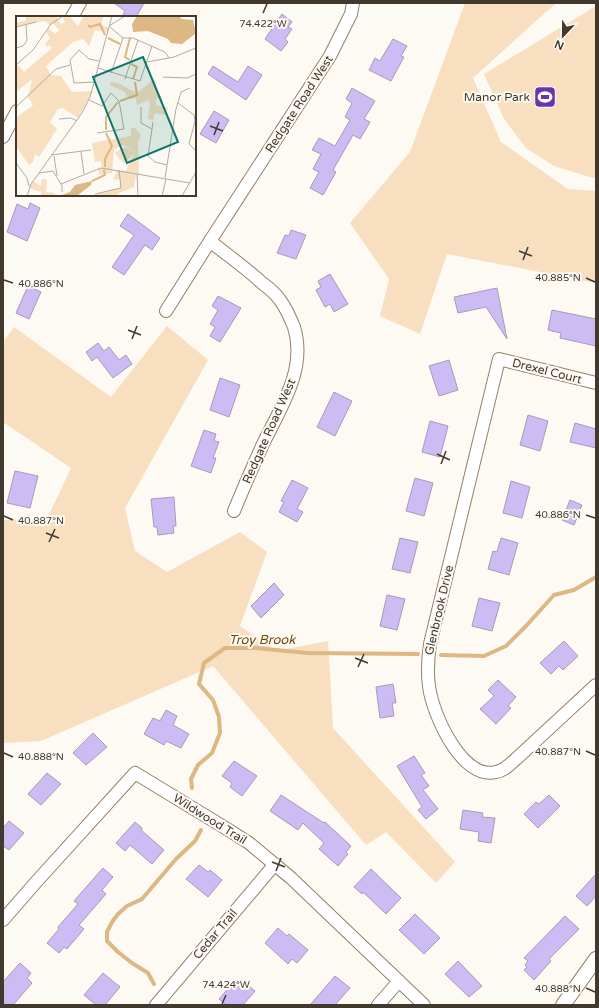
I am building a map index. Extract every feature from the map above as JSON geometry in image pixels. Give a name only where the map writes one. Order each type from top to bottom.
[{"type":"street","points":[[73,16],[80,3]]},
{"type":"street","name":"Redgate Road West","points":[[166,311],[330,56],[351,14],[353,3]]},
{"type":"street","points":[[3,137],[16,113]]},
{"type":"street","name":"Redgate Road West","points":[[210,241],[276,294],[290,317],[296,334],[298,352],[294,379],[251,470],[234,511]]},
{"type":"street","name":"Drexel Court","points":[[499,359],[596,383]]},
{"type":"street","name":"Glenbrook Drive","points":[[499,359],[430,644],[428,681],[433,706],[448,739],[464,761],[480,771],[488,773],[497,772],[505,768],[516,759],[596,685]]},
{"type":"street","name":"Wildwood Trail","points":[[3,920],[136,773],[227,829],[275,864],[424,1005]]},
{"type":"street","name":"Cedar Trail","points":[[156,1005],[275,864]]},
{"type":"street","points":[[563,1005],[596,959]]},
{"type":"street","points":[[378,1005],[399,981]]},
{"type":"shaded area","points":[[465,3],[556,3],[473,78],[501,142],[568,189],[596,191],[596,283],[447,254],[420,334],[380,316],[389,279],[350,223],[410,152]]},
{"type":"shaded area","name":"Manor Park","points":[[596,6],[596,178],[593,178],[554,166],[526,148],[504,119],[484,74]]},
{"type":"shaded area","points":[[167,326],[208,360],[125,508],[135,551],[167,572],[240,532],[267,552],[240,626],[276,651],[328,641],[333,728],[455,862],[436,883],[386,832],[366,845],[213,666],[41,741],[3,743],[3,520],[47,519],[71,468],[3,422],[3,342],[14,327],[111,397]]},
{"type":"building","points":[[114,3],[144,3],[137,16],[122,16],[125,11]]},
{"type":"building","points":[[282,14],[292,22],[288,27],[292,29],[285,39],[288,42],[281,51],[265,39]]},
{"type":"building","points":[[393,39],[407,46],[401,56],[404,57],[391,81],[369,70],[375,58],[380,61]]},
{"type":"building","points":[[213,66],[238,82],[248,66],[262,75],[246,100],[208,74]]},
{"type":"building","points":[[352,88],[375,101],[364,119],[370,122],[360,139],[353,135],[333,170],[336,172],[323,195],[310,188],[319,172],[313,169],[321,154],[312,150],[319,138],[335,146],[350,120],[345,117],[352,103],[346,99]]},
{"type":"building","points":[[214,111],[229,120],[216,143],[200,134]]},
{"type":"building","points":[[30,203],[40,208],[27,241],[7,232],[17,204],[28,209]]},
{"type":"building","points":[[128,214],[160,238],[152,250],[145,245],[124,275],[112,267],[134,235],[120,226]]},
{"type":"building","points":[[291,230],[306,235],[296,259],[277,253],[285,235],[289,236]]},
{"type":"building","points":[[330,274],[348,304],[334,312],[330,304],[325,307],[316,290],[321,287],[318,281]]},
{"type":"building","points":[[28,286],[41,292],[29,319],[16,313]]},
{"type":"building","points":[[497,288],[507,339],[486,307],[458,313],[454,297]]},
{"type":"building","points":[[218,296],[241,308],[220,342],[210,336],[215,327],[210,324],[218,310],[212,306]]},
{"type":"building","points":[[552,310],[596,319],[596,346],[560,338],[561,333],[548,330]]},
{"type":"building","points":[[98,343],[104,351],[109,347],[119,360],[126,355],[132,364],[113,378],[97,357],[92,361],[86,352]]},
{"type":"building","points":[[449,360],[458,390],[439,396],[429,366]]},
{"type":"building","points":[[220,378],[240,385],[229,417],[210,410]]},
{"type":"building","points":[[334,392],[352,401],[335,436],[317,427]]},
{"type":"building","points":[[528,415],[548,421],[540,451],[520,445]]},
{"type":"building","points":[[430,421],[448,426],[440,457],[422,452]]},
{"type":"building","points":[[575,423],[596,429],[596,448],[570,442]]},
{"type":"building","points":[[204,430],[216,434],[214,441],[219,442],[213,458],[216,458],[211,473],[191,466]]},
{"type":"building","points":[[15,471],[38,476],[30,508],[7,503]]},
{"type":"building","points":[[415,478],[433,483],[424,516],[406,511]]},
{"type":"building","points":[[292,480],[308,488],[297,509],[303,512],[297,522],[279,512],[284,502],[281,501]]},
{"type":"building","points":[[511,481],[530,487],[522,518],[503,513]]},
{"type":"building","points":[[174,497],[176,526],[173,526],[174,533],[158,535],[157,527],[154,527],[151,499]]},
{"type":"building","points":[[570,500],[582,505],[574,525],[562,520]]},
{"type":"building","points":[[400,538],[418,542],[410,573],[392,569]]},
{"type":"building","points":[[501,538],[518,543],[509,575],[488,569],[493,551],[497,552]]},
{"type":"building","points":[[274,583],[284,595],[261,618],[251,606]]},
{"type":"building","points":[[387,595],[405,599],[397,630],[380,626]]},
{"type":"building","points":[[479,598],[500,603],[492,631],[472,626]]},
{"type":"building","points":[[564,641],[578,656],[563,670],[559,666],[551,674],[540,663]]},
{"type":"building","points":[[498,680],[516,697],[508,706],[511,708],[496,724],[480,709],[494,696],[488,690]]},
{"type":"building","points":[[393,684],[396,703],[392,703],[394,716],[380,718],[376,687]]},
{"type":"building","points":[[166,710],[177,716],[173,725],[189,734],[181,748],[166,741],[164,745],[144,734],[153,718],[160,721]]},
{"type":"building","points":[[93,733],[107,747],[86,765],[73,753]]},
{"type":"building","points":[[414,756],[425,773],[421,775],[429,786],[423,790],[438,809],[426,819],[418,810],[422,807],[397,766]]},
{"type":"building","points":[[234,761],[257,776],[242,796],[230,787],[232,783],[222,776]]},
{"type":"building","points":[[47,773],[61,784],[41,805],[28,794]]},
{"type":"building","points":[[281,795],[324,823],[325,822],[351,846],[346,852],[348,854],[338,866],[319,849],[324,843],[303,823],[298,830],[270,811]]},
{"type":"building","points":[[549,795],[560,806],[538,828],[524,814],[536,802],[539,804]]},
{"type":"building","points":[[463,810],[483,813],[482,817],[495,818],[491,843],[478,841],[479,832],[460,829]]},
{"type":"building","points":[[9,821],[24,833],[9,850],[3,846],[3,828]]},
{"type":"building","points":[[135,822],[142,828],[141,830],[164,850],[152,864],[130,845],[125,851],[116,843]]},
{"type":"building","points":[[199,865],[208,872],[210,870],[222,880],[208,897],[186,879]]},
{"type":"building","points":[[103,868],[113,877],[102,890],[106,894],[79,925],[84,929],[67,949],[64,947],[59,953],[47,943],[59,929],[58,927],[78,904],[74,901]]},
{"type":"building","points":[[371,869],[401,898],[386,914],[363,892],[362,894],[354,887]]},
{"type":"building","points":[[596,874],[596,896],[587,906],[576,896]]},
{"type":"building","points":[[415,914],[440,938],[424,954],[399,930]]},
{"type":"building","points":[[565,916],[579,929],[549,959],[551,961],[534,980],[524,970],[527,967],[525,965],[528,961],[524,958]]},
{"type":"building","points":[[278,928],[287,936],[289,934],[308,950],[297,963],[292,959],[288,964],[265,943]]},
{"type":"building","points":[[458,961],[482,986],[469,997],[445,974]]},
{"type":"building","points":[[20,963],[31,973],[27,978],[32,983],[13,1005],[7,1005],[3,1001],[3,982]]},
{"type":"building","points":[[103,973],[120,987],[105,1005],[96,1005],[84,995]]},
{"type":"building","points":[[335,976],[350,988],[335,1005],[310,1005]]},
{"type":"building","points":[[241,979],[255,991],[243,1005],[226,1005],[219,999],[230,986],[232,989]]},
{"type":"waterway","name":"Troy Brook","points":[[441,655],[484,656],[506,646],[554,595],[574,590],[596,577]]},
{"type":"waterway","name":"Troy Brook","points":[[192,788],[191,779],[198,765],[212,753],[220,733],[219,717],[213,700],[199,684],[204,663],[225,648],[256,648],[307,653],[418,654]]},
{"type":"waterway","name":"Troy Brook","points":[[154,984],[148,973],[132,963],[107,941],[107,932],[118,914],[127,906],[142,899],[176,859],[195,841],[201,830]]},
{"type":"place","name":"Manor Park","points":[[545,97]]}]
